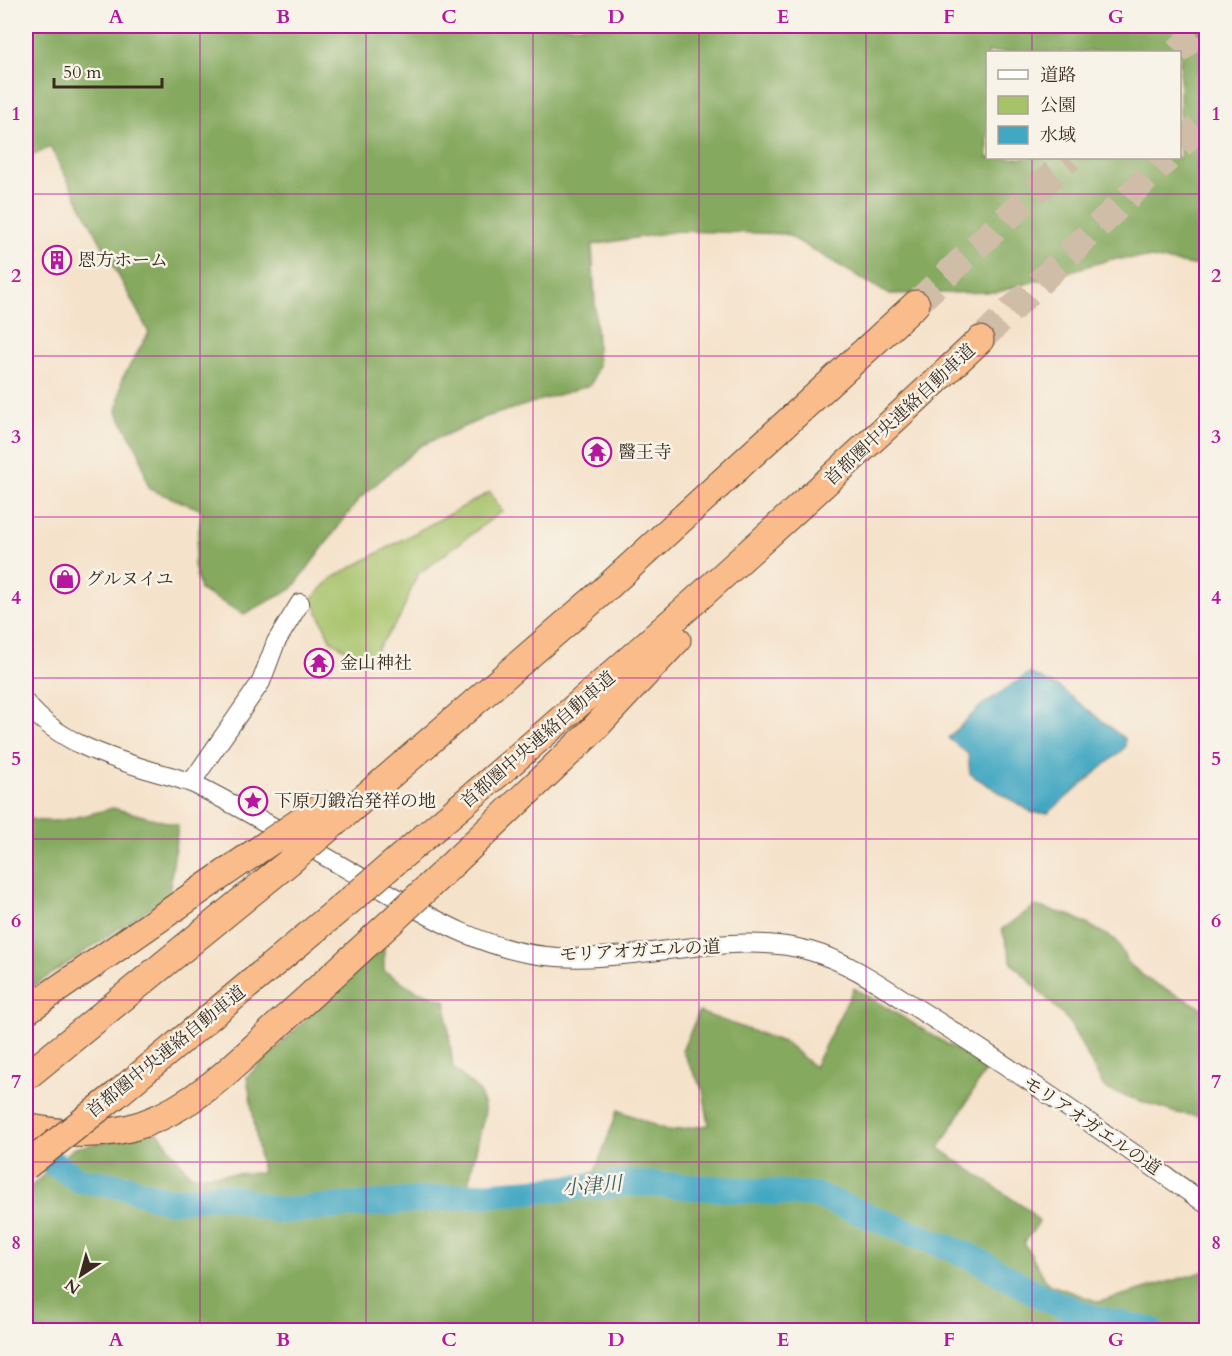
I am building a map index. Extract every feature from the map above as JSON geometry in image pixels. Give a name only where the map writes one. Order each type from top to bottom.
[{"type":"highway","points":[[30,1074],[289,862],[334,810],[601,593],[916,304]]},
{"type":"highway","name":"首都圏中央連絡自動車道","points":[[26,1166],[116,1095],[354,897],[641,651],[803,505],[980,340]]},
{"type":"highway","points":[[26,1127],[52,1132],[117,1131],[167,1114],[220,1078],[391,922],[591,732],[803,505]]},
{"type":"highway","points":[[26,1011],[264,846],[334,810]]},
{"type":"street","points":[[191,783],[261,682],[276,642],[300,603]]},
{"type":"street","name":"モリアオガエルの道","points":[[26,703],[55,732],[84,747],[191,783],[429,918],[480,941],[509,950],[547,956],[579,957],[678,948],[776,946],[809,951],[847,965],[962,1036],[1206,1204]]},
{"type":"green space","points":[[26,26],[1206,26],[1206,267],[1150,258],[1112,259],[998,292],[888,294],[786,234],[677,231],[592,245],[598,365],[591,385],[486,417],[420,446],[359,499],[292,589],[244,614],[200,590],[194,565],[202,510],[149,489],[139,452],[117,412],[122,379],[149,333],[50,147],[26,159]]},
{"type":"green space","points":[[490,492],[502,511],[417,575],[400,617],[368,662],[331,641],[312,599],[332,578]]},
{"type":"green space","points":[[113,808],[178,825],[169,895],[26,991],[26,817],[34,820],[56,821]]},
{"type":"green space","points":[[1035,906],[1072,916],[1116,940],[1128,963],[1150,981],[1206,1010],[1206,1117],[1176,1113],[1105,1089],[1068,1020],[1012,963],[1002,929]]},
{"type":"green space","points":[[384,943],[384,971],[417,991],[445,1000],[453,1068],[480,1092],[485,1111],[464,1202],[595,1172],[618,1110],[669,1131],[709,1125],[703,1090],[682,1051],[699,1012],[786,1043],[814,1067],[854,988],[987,1068],[939,1148],[1028,1210],[1039,1222],[1024,1243],[1048,1284],[1099,1302],[1206,1271],[1206,1330],[26,1330],[26,1191],[74,1148],[158,1132],[190,1175],[262,1173],[247,1077]]},
{"type":"water","points":[[1029,673],[1060,688],[1125,739],[1125,747],[1121,751],[1048,813],[1033,813],[970,774],[968,754],[948,738],[981,706]]},
{"type":"waterway","name":"小津川","points":[[26,1138],[44,1157],[79,1180],[126,1187],[168,1201],[223,1195],[280,1211],[633,1183],[816,1195],[972,1257],[1046,1299],[1094,1318],[1151,1330]]},
{"type":"tunnel","points":[[1178,51],[1204,26]]},
{"type":"tunnel","points":[[1181,145],[1206,119]]},
{"type":"tunnel","points":[[916,304],[1069,159]]},
{"type":"tunnel","points":[[980,340],[1167,159]]},
{"type":"place","name":"恩方ホーム","points":[[57,260]]},
{"type":"place","name":"醫王寺","points":[[597,452]]},
{"type":"place","name":"グルヌイユ","points":[[65,579]]},
{"type":"place","name":"金山神社","points":[[319,663]]},
{"type":"place","name":"下原刀鍛冶発祥の地","points":[[253,801]]}]
